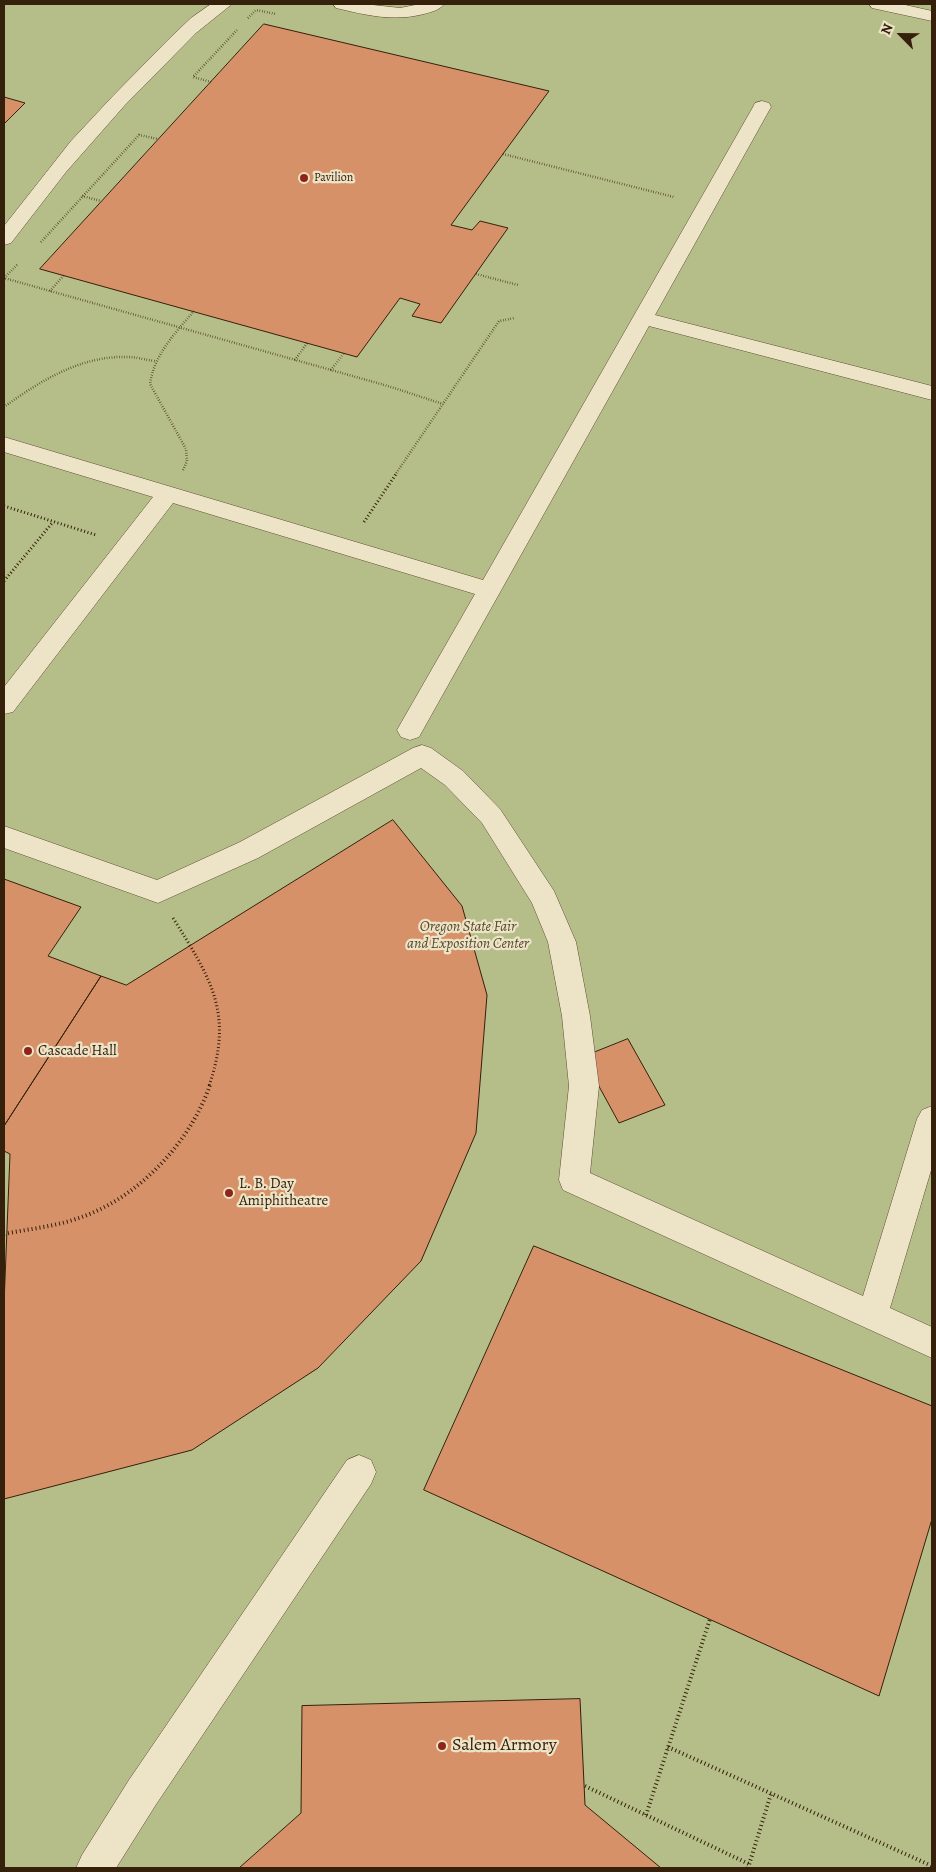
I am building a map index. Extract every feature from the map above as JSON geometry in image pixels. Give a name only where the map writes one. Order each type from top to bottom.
[{"type":"street","points":[[4,239],[44,184],[129,89],[188,31],[223,4]]},
{"type":"street","points":[[342,4],[395,15],[422,10],[435,4]]},
{"type":"street","points":[[878,4],[932,16]]},
{"type":"street","points":[[410,730],[762,107]]},
{"type":"street","points":[[643,318],[932,393]]},
{"type":"street","points":[[4,444],[489,590]]},
{"type":"street","points":[[4,705],[168,493]]},
{"type":"street","points":[[4,837],[158,892],[250,850],[353,795],[422,755],[454,778],[491,816],[544,899],[562,942],[576,1016],[584,1086],[574,1180],[932,1342]]},
{"type":"street","points":[[872,1316],[932,1119]]},
{"type":"street","points":[[95,1868],[142,1793],[359,1472]]},
{"type":"path","points":[[243,23],[256,10],[276,14]]},
{"type":"path","points":[[211,82],[193,77],[237,30]]},
{"type":"path","points":[[37,245],[50,234],[82,196],[139,135],[158,139]]},
{"type":"path","points":[[503,154],[674,197]]},
{"type":"path","points":[[82,196],[101,202]]},
{"type":"path","points":[[18,264],[4,278],[331,370],[443,404]]},
{"type":"path","points":[[476,274],[518,285]]},
{"type":"path","points":[[50,291],[64,275]]},
{"type":"path","points":[[168,493],[187,461],[186,449],[150,384],[150,373],[180,328],[194,311]]},
{"type":"path","points":[[347,547],[499,321],[515,318]]},
{"type":"path","points":[[294,360],[307,343]]},
{"type":"path","points":[[331,370],[344,353]]},
{"type":"path","points":[[4,408],[22,393],[51,376],[81,364],[128,357],[156,362]]},
{"type":"path","points":[[4,506],[127,546]]},
{"type":"path","points":[[4,581],[54,522]]},
{"type":"path","points":[[4,1234],[51,1226],[84,1216],[112,1203],[133,1188],[170,1155],[190,1128],[208,1092],[215,1070],[221,1038],[217,1000],[198,960],[158,892]]},
{"type":"path","points":[[646,1815],[710,1619]]},
{"type":"path","points":[[668,1747],[932,1866]]},
{"type":"path","points":[[585,1786],[749,1866],[771,1794]]},
{"type":"green space","name":"Oregon State Fair and Exposition Center","points":[[4,4],[932,4],[932,1868],[4,1868]]},
{"type":"building","name":"Pavilion","points":[[264,24],[549,91],[451,225],[472,230],[480,221],[508,228],[441,323],[412,316],[420,304],[400,298],[357,357],[40,269]]},
{"type":"building","points":[[4,97],[25,103],[4,124]]},
{"type":"building","name":"L. B. Day Amiphitheatre","points":[[393,820],[462,906],[487,995],[476,1133],[421,1261],[318,1368],[192,1450],[4,1499],[4,1304],[10,1154],[4,1151],[4,1126],[101,976],[126,985]]},
{"type":"building","name":"Cascade Hall","points":[[4,879],[81,907],[48,956],[101,976],[4,1126]]},
{"type":"building","points":[[628,1039],[665,1105],[619,1123],[583,1057]]},
{"type":"building","points":[[534,1246],[932,1406],[932,1519],[879,1696],[424,1490]]},
{"type":"building","name":"Salem Armory","points":[[580,1699],[585,1805],[661,1868],[239,1868],[301,1813],[302,1706]]},
{"type":"place","name":"Pavilion","points":[[304,178]]},
{"type":"place","name":"Cascade Hall","points":[[28,1051]]},
{"type":"place","name":"L. B. Day Amiphitheatre","points":[[229,1193]]},
{"type":"place","name":"Salem Armory","points":[[442,1746]]}]
